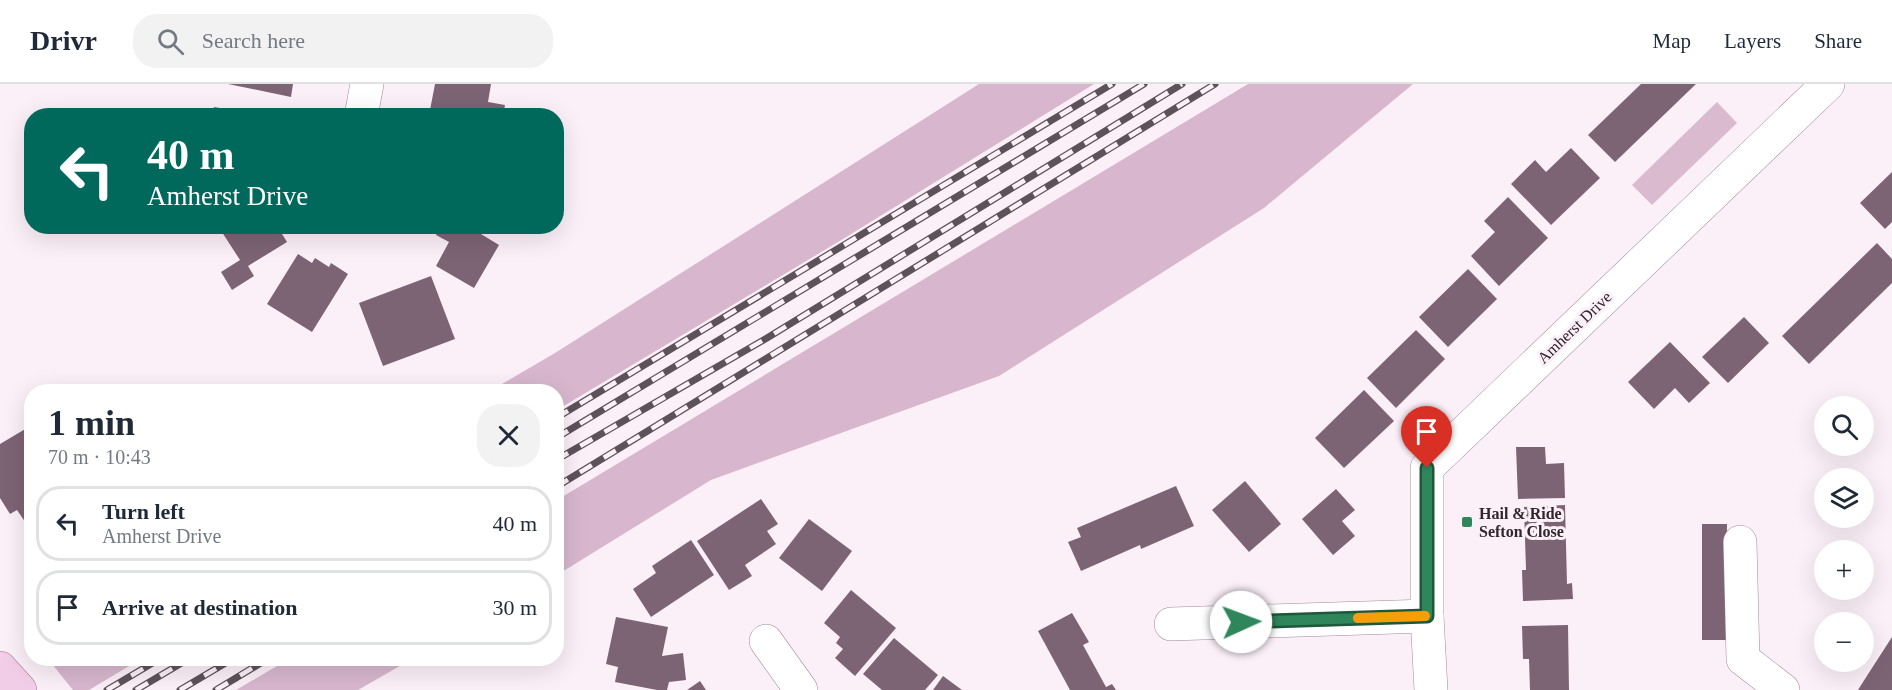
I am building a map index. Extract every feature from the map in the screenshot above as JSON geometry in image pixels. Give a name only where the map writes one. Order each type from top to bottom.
[{"type":"main road","points":[[0,668],[20,690]]},
{"type":"street","points":[[363,108],[368,84]]},
{"type":"street","name":"Amherst Drive","points":[[1431,690],[1427,616],[1427,468],[1828,84]]},
{"type":"street","points":[[1740,542],[1743,659],[1784,690]]},
{"type":"street","points":[[1171,624],[1427,616]]},
{"type":"street","points":[[766,640],[801,690]]},
{"type":"shaded area","points":[[979,84],[1094,84],[843,239],[564,406],[564,384],[502,384],[555,353]]},
{"type":"shaded area","points":[[1248,84],[1413,84],[1264,208],[999,376],[711,480],[564,571],[564,496]]},
{"type":"shaded area","points":[[1717,102],[1737,123],[1652,205],[1632,185]]},
{"type":"shaded area","points":[[54,666],[129,666],[89,690],[73,690]]},
{"type":"shaded area","points":[[277,666],[400,666],[358,690],[236,690]]},
{"type":"building","points":[[228,84],[293,84],[291,97]]},
{"type":"building","points":[[435,84],[491,84],[488,102],[505,105],[504,108],[430,108]]},
{"type":"building","points":[[1641,84],[1696,84],[1615,162],[1588,135]]},
{"type":"building","points":[[1571,148],[1600,178],[1551,225],[1511,184],[1535,160],[1546,172]]},
{"type":"building","points":[[1892,172],[1892,222],[1885,229],[1860,203]]},
{"type":"building","points":[[1508,197],[1548,238],[1499,286],[1471,256],[1495,232],[1484,221]]},
{"type":"building","points":[[223,234],[282,234],[287,242],[248,266],[254,276],[232,290],[221,272],[240,260]]},
{"type":"building","points":[[481,234],[499,245],[474,288],[436,266],[449,242],[436,235]]},
{"type":"building","points":[[1877,243],[1892,259],[1892,283],[1809,364],[1782,336]]},
{"type":"building","points":[[298,254],[312,263],[315,258],[329,267],[331,263],[348,274],[312,332],[267,304]]},
{"type":"building","points":[[1468,269],[1497,299],[1448,347],[1419,317]]},
{"type":"building","points":[[431,276],[455,339],[383,366],[359,303]]},
{"type":"building","points":[[1744,317],[1769,343],[1728,383],[1702,357]]},
{"type":"building","points":[[1416,330],[1445,359],[1396,408],[1367,378]]},
{"type":"building","points":[[1670,342],[1710,383],[1689,403],[1675,388],[1654,409],[1628,382]]},
{"type":"building","points":[[1364,390],[1394,421],[1344,468],[1315,438]]},
{"type":"building","points":[[24,430],[24,520],[17,510],[10,514],[0,498],[0,444]]},
{"type":"building","points":[[1516,447],[1545,447],[1546,464],[1564,463],[1565,498],[1518,499]]},
{"type":"building","points":[[1245,481],[1281,524],[1249,552],[1212,510]]},
{"type":"building","points":[[1176,486],[1194,526],[1141,549],[1140,545],[1081,571],[1068,542],[1081,537],[1077,528]]},
{"type":"building","points":[[1336,489],[1355,510],[1342,521],[1355,536],[1333,555],[1302,519]]},
{"type":"building","points":[[761,499],[778,524],[767,531],[776,544],[745,565],[752,576],[729,590],[697,541]]},
{"type":"building","points":[[1565,505],[1567,584],[1572,583],[1573,599],[1523,601],[1522,570],[1526,570],[1524,507]]},
{"type":"building","points":[[809,519],[852,551],[822,591],[779,558]]},
{"type":"building","points":[[1702,524],[1727,524],[1726,640],[1702,640]]},
{"type":"building","points":[[691,540],[714,575],[651,617],[633,589],[656,573],[652,566]]},
{"type":"building","points":[[851,590],[896,628],[855,676],[835,658],[843,649],[836,643],[840,637],[824,623]]},
{"type":"building","points":[[1072,613],[1089,642],[1083,645],[1106,687],[1112,684],[1116,690],[1070,690],[1038,631]]},
{"type":"building","points":[[616,617],[668,627],[662,656],[683,653],[686,680],[669,682],[667,690],[615,682],[618,667],[606,664]]},
{"type":"building","points":[[1568,625],[1569,690],[1530,690],[1529,659],[1523,659],[1522,626]]},
{"type":"building","points":[[1892,637],[1892,690],[1858,690],[1869,672],[1874,672],[1874,665]]},
{"type":"building","points":[[894,638],[938,675],[925,690],[882,690],[863,674]]},
{"type":"building","points":[[943,676],[962,690],[933,690]]},
{"type":"building","points":[[700,681],[706,690],[687,690]]},
{"type":"railway","points":[[564,413],[1112,84]]},
{"type":"railway","points":[[564,433],[1144,84]]},
{"type":"railway","points":[[564,455],[767,338],[1182,84]]},
{"type":"railway","points":[[564,482],[1215,84]]},
{"type":"railway","points":[[107,690],[148,666]]},
{"type":"railway","points":[[136,690],[176,666]]},
{"type":"railway","points":[[180,690],[220,666]]},
{"type":"railway","points":[[216,690],[256,666]]},
{"type":"slow traffic","points":[[1358,618],[1425,616]]},
{"type":"place","name":"Hail & Ride Sefton Close","points":[[1467,522]]},
{"type":"route","points":[[1241,622],[1427,616],[1427,468]]}]
